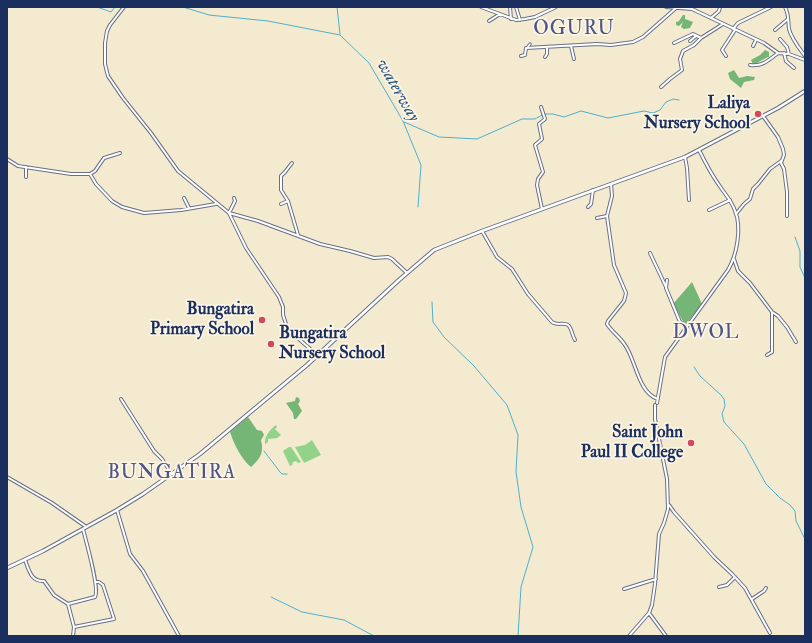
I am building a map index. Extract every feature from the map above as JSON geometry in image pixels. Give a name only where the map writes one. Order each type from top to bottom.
[{"type":"street","points":[[124,7],[107,31],[105,43],[105,64],[108,76],[175,167],[216,204],[229,213],[258,221],[320,244],[350,250],[374,258],[388,257],[407,273]]},
{"type":"street","points":[[481,7],[512,19],[520,20],[535,17],[556,7]]},
{"type":"street","points":[[510,7],[512,19]]},
{"type":"street","points":[[516,7],[520,20]]},
{"type":"street","points":[[666,7],[692,9],[764,43],[778,53],[789,54],[805,60]]},
{"type":"street","points":[[711,18],[719,11],[720,7]]},
{"type":"street","points":[[726,56],[722,50],[738,23],[772,7]]},
{"type":"street","points":[[785,7],[788,13],[791,35],[805,56],[802,60]]},
{"type":"street","points":[[527,48],[597,44],[611,45],[633,42],[643,37],[676,8]]},
{"type":"street","points":[[489,21],[500,14]]},
{"type":"street","points":[[775,30],[788,18]]},
{"type":"street","points":[[661,87],[682,70],[680,59],[683,51],[723,24]]},
{"type":"street","points":[[674,43],[693,34],[701,38]]},
{"type":"street","points":[[690,41],[696,36]]},
{"type":"street","points":[[780,39],[787,47],[789,54]]},
{"type":"street","points":[[753,46],[756,40]]},
{"type":"street","points":[[521,56],[525,56],[526,48],[530,44]]},
{"type":"street","points":[[571,46],[574,59]]},
{"type":"street","points":[[545,57],[548,47]]},
{"type":"street","points":[[750,65],[757,66],[766,62],[778,53]]},
{"type":"street","points":[[784,53],[786,61],[794,68]]},
{"type":"street","points":[[7,568],[43,551],[117,510],[144,494],[200,454],[246,417],[434,250],[685,157],[763,116],[805,91]]},
{"type":"street","points":[[541,107],[545,119],[539,124],[542,139],[535,144],[543,172],[537,185],[542,209]]},
{"type":"street","points":[[763,116],[778,137],[784,155],[782,161],[787,192],[787,216]]},
{"type":"street","points":[[629,636],[649,613],[656,579],[659,534],[664,523],[668,504],[666,479],[655,419],[656,404],[665,357],[718,285],[733,258],[737,239],[738,224],[736,214],[730,200],[711,173],[699,150]]},
{"type":"street","points":[[7,159],[15,165],[26,167],[71,174],[90,174],[94,172],[104,158],[120,153]]},
{"type":"street","points":[[685,157],[689,200]]},
{"type":"street","points":[[736,214],[744,204],[750,200],[753,189],[770,169],[782,161]]},
{"type":"street","points":[[292,163],[281,176],[281,190],[288,201],[298,235]]},
{"type":"street","points":[[26,167],[26,177]]},
{"type":"street","points":[[90,174],[112,201],[122,207],[144,213],[197,208],[216,204]]},
{"type":"street","points":[[611,184],[612,196],[607,216],[614,265],[626,293],[624,300],[607,324],[625,344],[644,387],[654,398],[658,398]]},
{"type":"street","points":[[588,207],[591,204],[593,190]]},
{"type":"street","points":[[184,198],[189,208]]},
{"type":"street","points":[[229,213],[235,201],[234,198]]},
{"type":"street","points":[[709,210],[730,200]]},
{"type":"street","points":[[281,204],[288,201]]},
{"type":"street","points":[[229,213],[246,248],[279,297],[283,307],[282,315],[287,327],[317,355]]},
{"type":"street","points":[[597,218],[607,216]]},
{"type":"street","points":[[482,231],[497,257],[512,270],[528,294],[552,322],[556,324],[567,324],[570,326],[575,340]]},
{"type":"street","points":[[650,253],[680,322],[687,326]]},
{"type":"street","points":[[733,258],[738,271],[750,283],[772,312],[787,326],[796,342]]},
{"type":"street","points":[[666,288],[668,280]]},
{"type":"street","points":[[767,355],[772,352],[772,312]]},
{"type":"street","points":[[121,399],[154,451],[162,459],[172,474]]},
{"type":"street","points":[[7,477],[52,503],[84,527],[97,592],[95,597],[68,604]]},
{"type":"street","points":[[668,504],[714,557],[735,577],[752,599],[770,633]]},
{"type":"street","points":[[117,510],[130,554],[143,572],[179,636]]},
{"type":"street","points":[[24,560],[31,576],[36,580],[44,581],[54,595],[68,604],[74,627],[73,636]]},
{"type":"street","points":[[719,587],[727,585],[735,577]]},
{"type":"street","points":[[624,589],[656,579]]},
{"type":"street","points":[[74,627],[114,619],[103,585],[96,582]]},
{"type":"street","points":[[752,599],[766,588]]},
{"type":"street","points":[[649,613],[666,636]]},
{"type":"green space","points":[[683,15],[685,15],[685,19],[693,22],[690,28],[684,29],[681,27],[683,22],[679,26],[676,25],[676,22],[679,21]]},
{"type":"green space","points":[[765,50],[769,52],[769,57],[753,64],[751,60]]},
{"type":"green space","points":[[734,70],[739,78],[747,76],[755,77],[754,80],[744,82],[741,88],[730,79],[728,73]]},
{"type":"green space","points":[[692,282],[702,304],[685,325],[673,304]]},
{"type":"green space","points":[[296,397],[299,398],[300,401],[298,404],[302,411],[296,419],[294,419],[293,413],[286,403],[295,401]]},
{"type":"green space","points":[[248,417],[257,430],[262,431],[264,435],[261,440],[261,455],[251,467],[238,451],[230,432]]},
{"type":"green space","points":[[276,425],[277,427],[275,429],[281,435],[277,438],[268,439],[268,442],[265,444],[265,439],[268,433]]},
{"type":"green space","points":[[312,440],[321,455],[304,463],[295,447],[305,445]]},
{"type":"green space","points":[[291,447],[301,462],[293,462],[290,466],[283,451]]},
{"type":"waterway","name":"waterway","points":[[97,7],[111,12],[115,7]]},
{"type":"waterway","name":"waterway","points":[[183,7],[209,15],[268,21],[340,35],[369,63],[403,121],[421,165],[418,207]]},
{"type":"waterway","points":[[337,7],[340,34]]},
{"type":"waterway","points":[[404,122],[439,137],[477,139],[522,119],[535,119],[544,114],[553,114],[564,117],[581,111],[608,118],[644,111],[653,113],[660,110],[666,102],[673,99],[679,100]]},
{"type":"waterway","points":[[795,237],[800,251],[800,267],[805,278]]},
{"type":"waterway","points":[[432,302],[433,322],[444,337],[474,366],[507,405],[518,435],[516,472],[521,507],[533,547],[521,587],[518,636]]},
{"type":"waterway","points":[[694,367],[700,376],[724,399],[725,406],[722,414],[724,422],[744,444],[766,484],[795,511],[796,521],[805,539]]},
{"type":"waterway","points":[[264,451],[280,472],[282,474],[287,474]]},
{"type":"waterway","points":[[271,597],[302,612],[344,620],[374,636]]},
{"type":"place","name":"Laliya Nursery School","points":[[758,114]]},
{"type":"place","name":"Bungatira Primary School","points":[[262,320]]},
{"type":"place","name":"Bungatira Nursery School","points":[[271,344]]},
{"type":"place","name":"Saint John Paul II College","points":[[691,443]]},
{"type":"district","name":"OGURU","points":[[574,30]]},
{"type":"district","name":"DWOL","points":[[706,334]]},
{"type":"district","name":"BUNGATIRA","points":[[172,474]]}]
